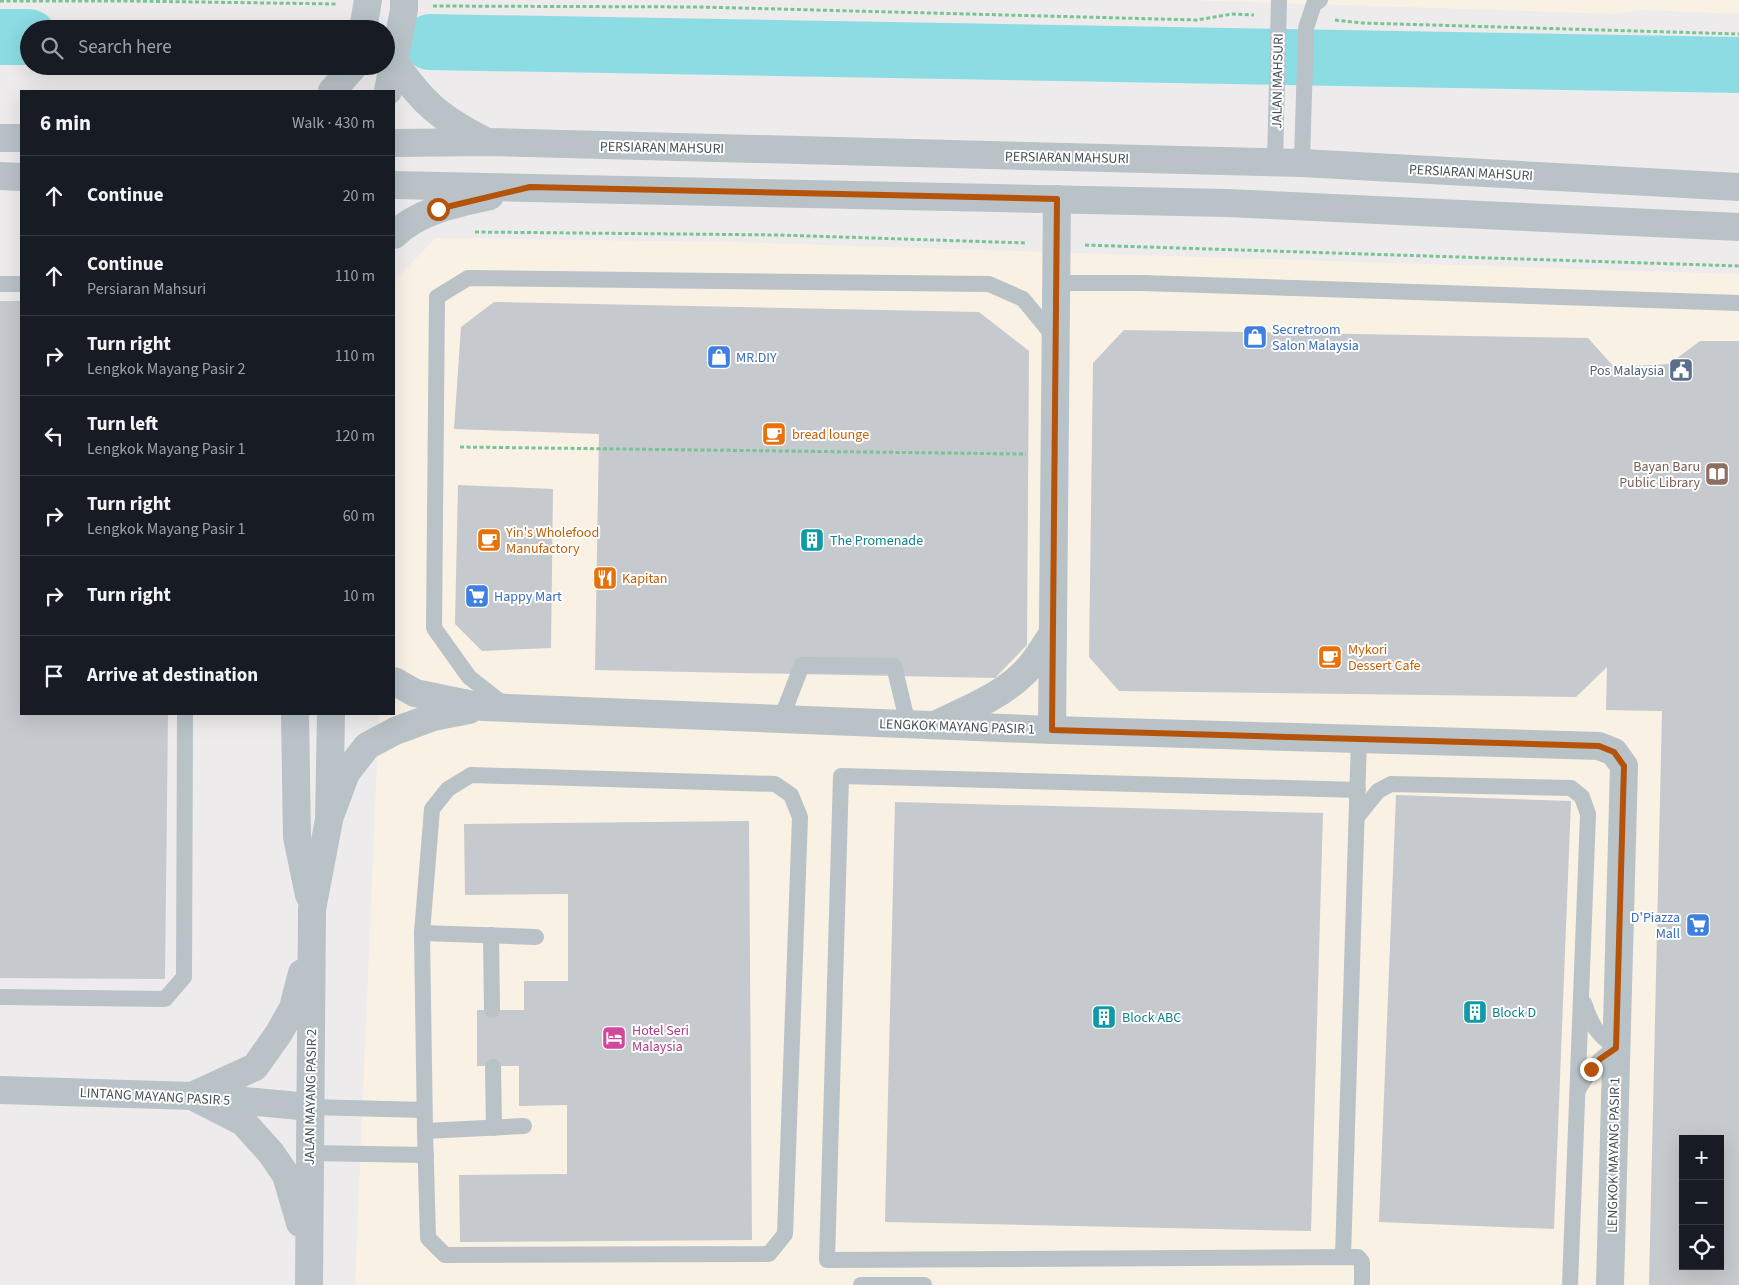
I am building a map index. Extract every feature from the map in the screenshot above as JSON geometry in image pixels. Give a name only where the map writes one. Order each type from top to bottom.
[{"type":"street","points":[[395,55],[404,1]]},
{"type":"street","points":[[395,63],[410,86],[424,101],[443,117],[487,142]]},
{"type":"street","points":[[333,90],[347,75]]},
{"type":"street","points":[[351,90],[354,75]]},
{"type":"street","points":[[388,90],[391,75]]},
{"type":"street","points":[[0,138],[20,138]]},
{"type":"street","name":"PERSIARAN MAHSURI","points":[[395,142],[487,142],[1275,162],[1302,161],[1739,187]]},
{"type":"street","points":[[0,176],[20,176]]},
{"type":"street","points":[[395,185],[1227,203],[1739,227]]},
{"type":"street","points":[[395,234],[412,222],[438,209],[530,187]]},
{"type":"street","points":[[1052,730],[1057,199]]},
{"type":"street","points":[[921,725],[979,704],[1002,691],[1024,673],[1053,633]]},
{"type":"street","name":"LENGKOK MAYANG PASIR 1","points":[[395,682],[415,693],[496,708],[1052,730],[1599,746],[1614,752],[1624,766],[1610,1285]]},
{"type":"street","name":"LENGKOK MAYANG PASIR 1","points":[[328,820],[346,773],[368,746],[394,731],[433,717],[496,708]]},
{"type":"street","name":"JALAN MAYANG PASIR 2","points":[[295,715],[297,837],[312,909]]},
{"type":"street","name":"JALAN MAYANG PASIR 2","points":[[308,1285],[312,909],[328,820],[331,715]]},
{"type":"street","points":[[192,1096],[255,1067],[279,1033],[293,1008],[312,940]]},
{"type":"street","name":"LINTANG MAYANG PASIR 5","points":[[0,1090],[192,1096],[310,1107]]},
{"type":"street","points":[[192,1096],[243,1122],[272,1153],[286,1175],[309,1253]]},
{"type":"lane","name":"JALAN MAHSURI","points":[[1275,162],[1279,0]]},
{"type":"lane","points":[[1302,161],[1306,28],[1314,4],[1320,0]]},
{"type":"lane","points":[[496,708],[469,677],[434,628],[437,297],[468,278],[989,284],[1023,299],[1055,338]]},
{"type":"lane","points":[[1056,283],[1152,283],[1739,303]]},
{"type":"lane","points":[[0,284],[20,284]]},
{"type":"lane","points":[[781,719],[802,665],[894,666],[921,725]]},
{"type":"lane","points":[[0,998],[165,999],[184,977],[185,715]]},
{"type":"lane","points":[[1343,1257],[1359,739]]},
{"type":"lane","points":[[471,774],[775,784],[791,795],[800,817],[785,1234],[769,1254],[446,1255],[428,1238],[422,932],[432,809],[448,789],[471,774]]},
{"type":"lane","points":[[1358,790],[841,776],[827,1260],[1358,1257],[1362,1262],[1362,1285]]},
{"type":"lane","points":[[1357,818],[1378,791],[1391,784],[1571,788],[1582,797],[1588,814],[1570,1285]]},
{"type":"lane","points":[[422,932],[536,937]]},
{"type":"lane","points":[[491,936],[492,1010]]},
{"type":"lane","points":[[1577,1092],[1591,1069],[1600,1059],[1616,1048],[1599,1034],[1590,1022],[1581,994]]},
{"type":"lane","points":[[493,1067],[494,1128]]},
{"type":"lane","points":[[310,1107],[424,1110]]},
{"type":"lane","points":[[425,1132],[524,1126]]},
{"type":"lane","points":[[310,1153],[426,1155]]},
{"type":"lane","points":[[861,1285],[924,1285]]},
{"type":"path","points":[[0,1],[128,1],[366,11]]},
{"type":"path","points":[[404,1],[440,7],[701,7],[1197,20],[1240,14]]},
{"type":"path","points":[[1327,19],[1372,23],[1739,34]]},
{"type":"path","points":[[436,446],[1054,454]]},
{"type":"shaded area","points":[[1186,0],[1739,0],[1739,14],[1644,10],[1617,14]]},
{"type":"shaded area","points":[[436,238],[734,242],[1739,274],[1739,1285],[355,1285],[379,715],[395,715],[396,279]]},
{"type":"building","points":[[0,301],[20,301],[20,715],[168,715],[165,979],[0,978]]},
{"type":"building","name":"The Promenade","points":[[494,302],[979,312],[1029,351],[1027,645],[995,678],[595,670],[599,434],[454,429],[461,327]]},
{"type":"building","name":"D'Piazza Mall","points":[[1124,330],[1588,338],[1614,367],[1669,364],[1700,341],[1739,341],[1739,1285],[1649,1285],[1662,711],[1606,710],[1607,667],[1576,697],[1119,691],[1089,657],[1093,363]]},
{"type":"building","points":[[458,485],[553,489],[551,648],[482,651],[455,624]]},
{"type":"building","name":"Block D","points":[[1396,795],[1571,801],[1554,1229],[1379,1222]]},
{"type":"building","name":"Block ABC","points":[[895,802],[1323,813],[1311,1231],[885,1222]]},
{"type":"building","name":"Hotel Seri Malaysia","points":[[749,821],[752,1240],[460,1242],[459,1175],[567,1174],[567,1105],[519,1106],[519,1066],[477,1066],[477,1010],[524,1010],[524,981],[568,981],[568,894],[465,895],[464,824]]},
{"type":"waterway","points":[[0,37],[20,37]]},
{"type":"waterway","points":[[430,42],[1739,65]]},
{"type":"place","name":"Secretroom Salon Malaysia","points":[[1255,337]]},
{"type":"place","name":"MR.DIY","points":[[719,357]]},
{"type":"place","name":"Pos Malaysia","points":[[1681,370]]},
{"type":"place","name":"bread lounge","points":[[774,434]]},
{"type":"place","name":"Bayan Baru Public Library","points":[[1717,474]]},
{"type":"place","name":"Yin's Wholefood Manufactory","points":[[489,540]]},
{"type":"place","name":"The Promenade","points":[[812,540]]},
{"type":"place","name":"Kapitan","points":[[605,578]]},
{"type":"place","name":"Happy Mart","points":[[477,596]]},
{"type":"place","name":"Mykori Dessert Cafe","points":[[1330,657]]},
{"type":"place","name":"D'Piazza Mall","points":[[1698,925]]},
{"type":"place","name":"Block D","points":[[1475,1012]]},
{"type":"place","name":"Block ABC","points":[[1104,1017]]},
{"type":"place","name":"Hotel Seri Malaysia","points":[[614,1038]]},
{"type":"route","points":[[438,209],[530,187],[1057,199],[1052,730],[1599,746],[1614,752],[1624,766],[1616,1048],[1600,1059],[1591,1069]]}]
